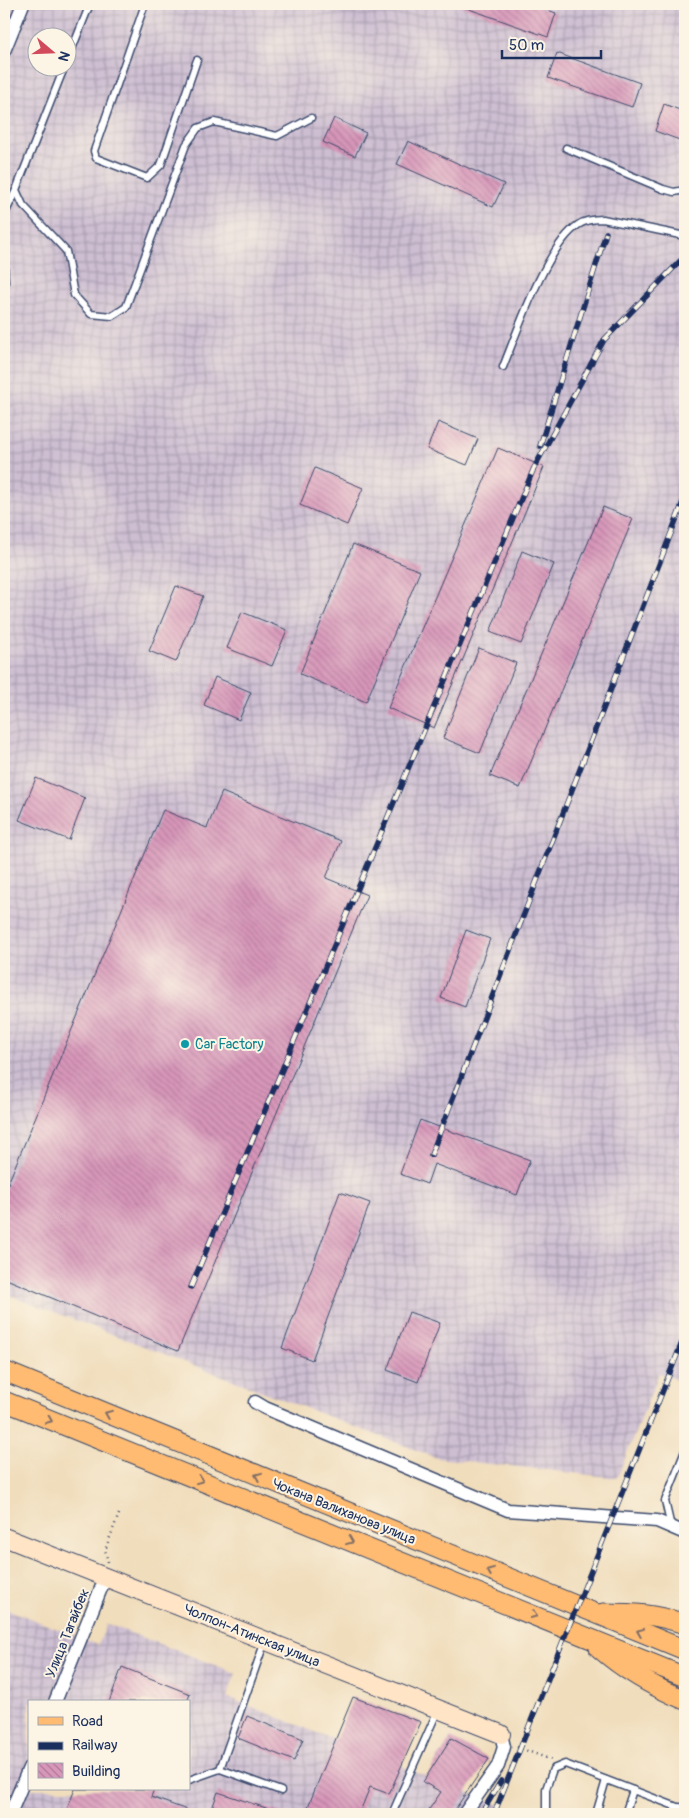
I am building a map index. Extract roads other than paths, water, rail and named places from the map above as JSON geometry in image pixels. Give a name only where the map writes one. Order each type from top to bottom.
[{"type":"main road","name":"Чокана Валиханова улица","points":[[4,1371],[685,1650]]},
{"type":"main road","name":"Чокана Валиханова улица","points":[[4,1401],[685,1677]]},
{"type":"main road","points":[[594,1614],[635,1613],[664,1617],[685,1624]]},
{"type":"main road","points":[[584,1636],[636,1676],[660,1690],[685,1700]]},
{"type":"street","points":[[4,51],[23,4]]},
{"type":"street","points":[[255,1402],[265,1408],[508,1510],[657,1521],[685,1533]]},
{"type":"street","name":"Чолпон-Атинская улица","points":[[4,1537],[438,1709],[502,1738]]},
{"type":"street","name":"Улица Тагайбек","points":[[56,1700],[106,1576]]},
{"type":"street","points":[[464,1814],[498,1766],[504,1747],[502,1738]]},
{"type":"street","points":[[10,1814],[28,1770]]},
{"type":"lane","points":[[78,34],[90,4]]},
{"type":"lane","points":[[145,4],[94,152],[96,158],[148,178],[160,165],[197,60]]},
{"type":"lane","points":[[4,216],[60,78]]},
{"type":"lane","points":[[16,190],[23,205],[66,251],[74,295],[91,314],[112,316],[126,307],[186,145],[198,128],[214,122],[277,136],[311,118]]},
{"type":"lane","points":[[566,148],[663,189],[674,192],[685,190]]},
{"type":"lane","points":[[503,367],[530,301],[557,247],[569,232],[579,224],[603,219],[685,236]]},
{"type":"lane","points":[[4,264],[6,283],[4,286]]},
{"type":"lane","points":[[671,1527],[665,1502],[685,1451]]},
{"type":"lane","points":[[220,1769],[266,1640]]},
{"type":"lane","points":[[392,1814],[438,1709]]},
{"type":"lane","points":[[546,1814],[546,1789],[553,1769],[565,1764],[682,1808],[677,1814]]},
{"type":"lane","points":[[190,1780],[220,1769],[281,1791]]},
{"type":"lane","points":[[596,1814],[606,1780]]},
{"type":"lane","points":[[625,1814],[633,1790]]},
{"type":"railway","points":[[540,446],[606,233]]},
{"type":"railway","points":[[191,1287],[534,468],[604,340],[685,256]]},
{"type":"railway","points":[[431,1155],[685,497]]},
{"type":"railway","points":[[494,1814],[685,1335]]},
{"type":"railway","points":[[481,1814],[501,1781]]},
{"type":"place","name":"Car Factory","points":[[185,1044]]}]
